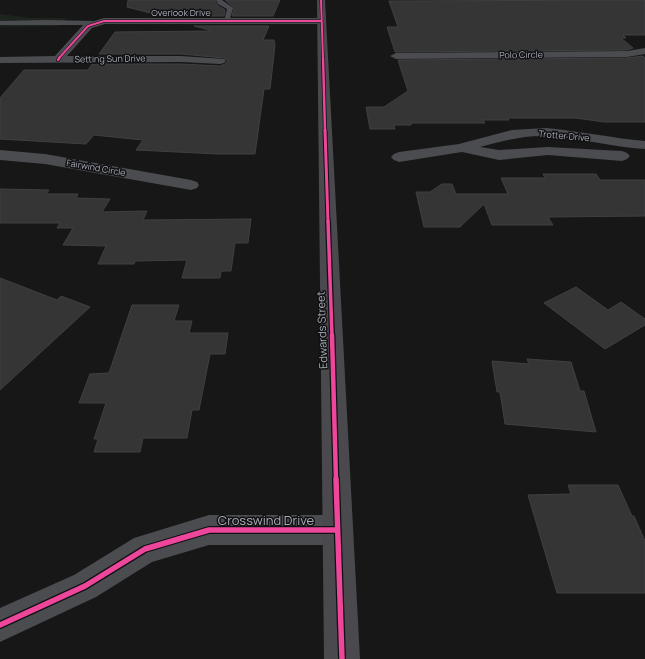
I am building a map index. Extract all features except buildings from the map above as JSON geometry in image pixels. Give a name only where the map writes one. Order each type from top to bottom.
[{"type":"main road","name":"Edwards Street","points":[[321,0],[342,659]]},
{"type":"street","name":"Overlook Drive","points":[[95,23],[104,21],[321,21]]},
{"type":"street","points":[[58,60],[88,26],[95,23]]},
{"type":"street","name":"Polo Circle","points":[[396,56],[627,54],[645,51]]},
{"type":"street","name":"Setting Sun Drive","points":[[0,60],[181,59],[220,61]]},
{"type":"street","name":"Trotter Drive","points":[[399,157],[460,148],[512,134],[546,132],[582,136],[618,143],[645,145]]},
{"type":"street","name":"Trotter Drive","points":[[460,148],[499,155],[548,151],[645,158]]},
{"type":"street","name":"Fairwind Circle","points":[[0,155],[45,159],[191,185]]},
{"type":"street","name":"Crosswind Drive","points":[[0,625],[85,586],[145,550],[209,530],[337,530]]},
{"type":"lane","points":[[219,0],[220,3],[228,5],[230,8],[227,21]]},
{"type":"lane","points":[[0,23],[95,23]]},
{"type":"shaded area","points":[[0,14],[31,18],[67,18],[58,26],[0,27]]},
{"type":"cycle path","points":[[321,0],[342,659]]},
{"type":"cycle path","points":[[58,60],[88,26],[104,21],[321,21]]},
{"type":"cycle path","points":[[0,625],[85,586],[145,549],[209,530],[337,530]]}]
